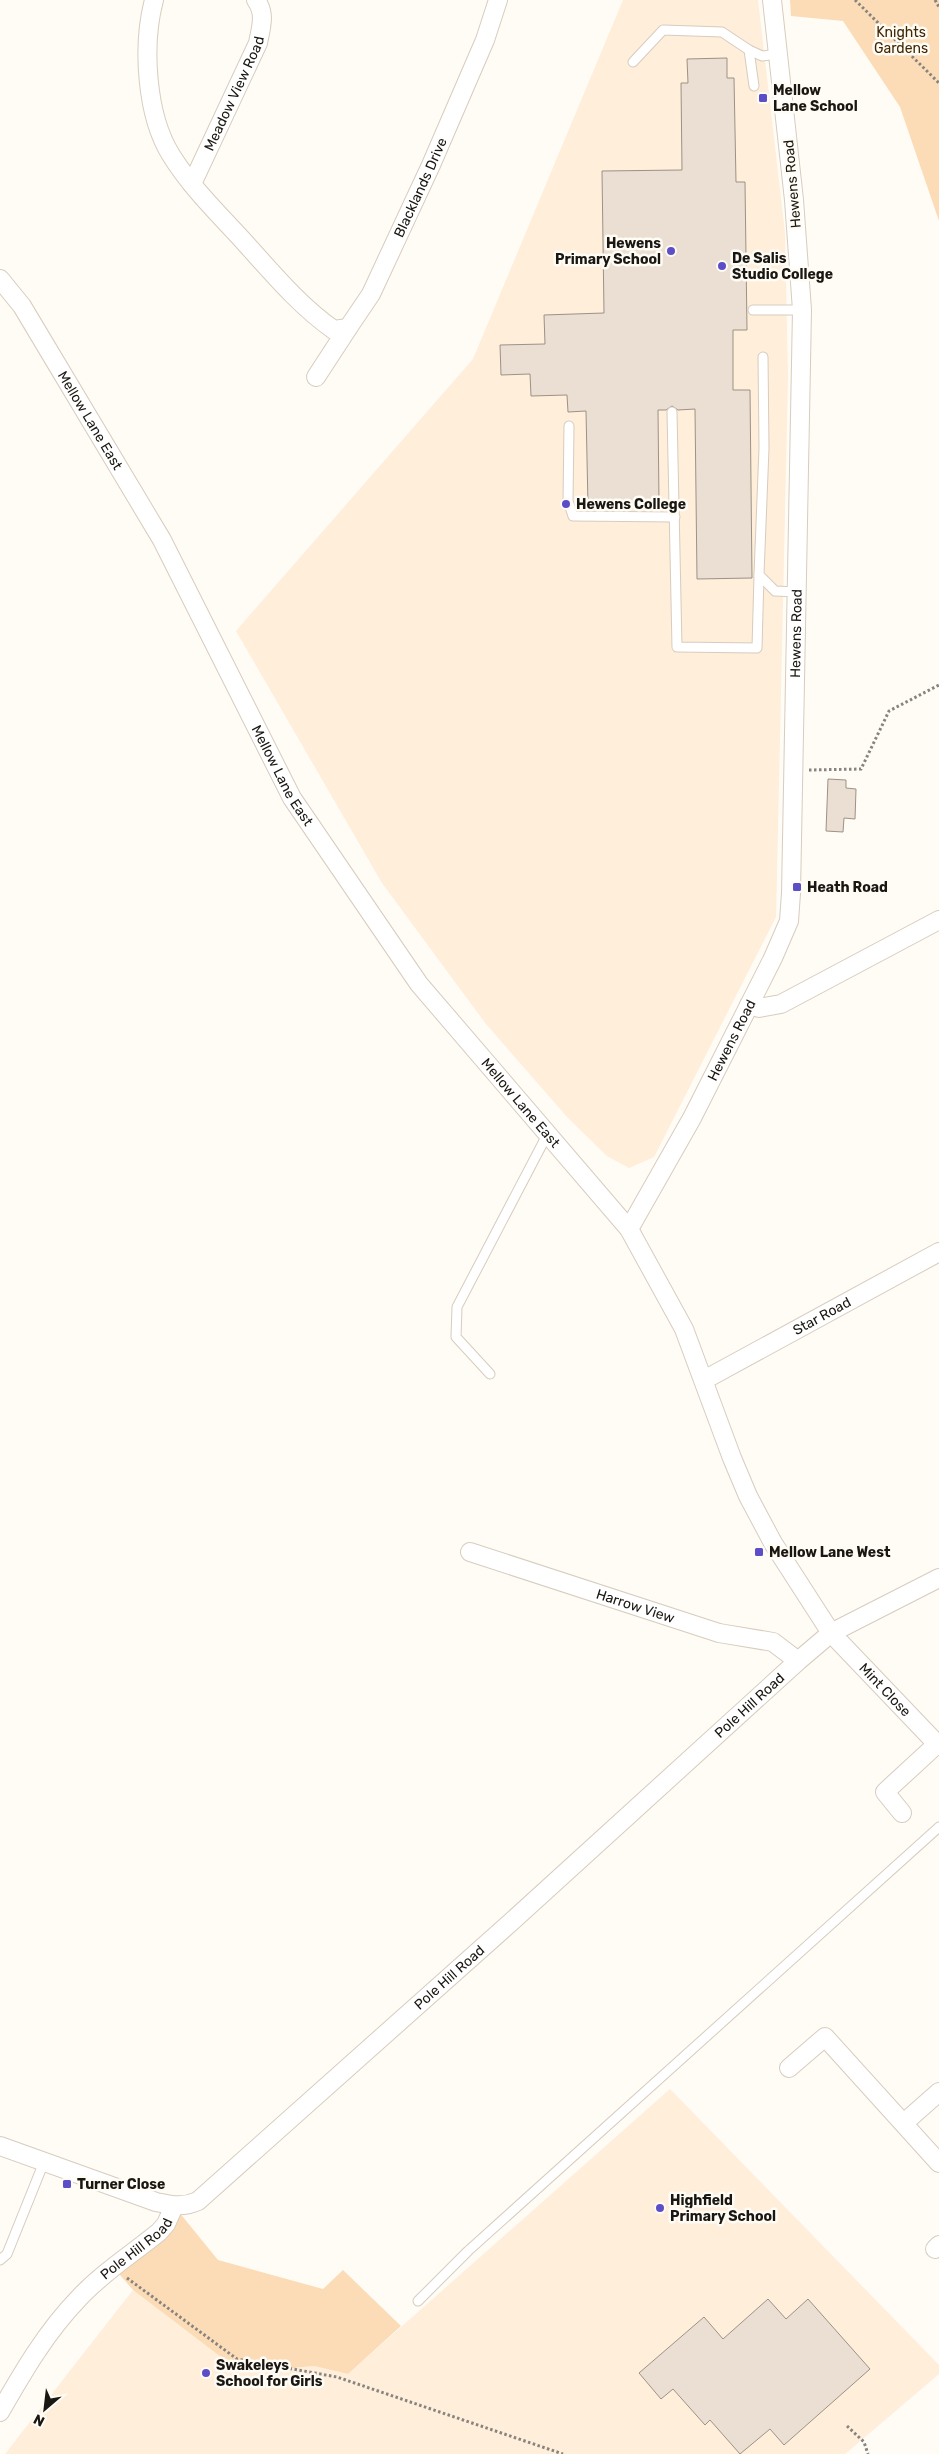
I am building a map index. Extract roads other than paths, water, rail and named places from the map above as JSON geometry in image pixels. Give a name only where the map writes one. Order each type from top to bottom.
[{"type":"street","points":[[154,0],[148,48],[150,90],[159,127],[171,154],[192,184],[310,312],[334,330],[348,328]]},
{"type":"street","name":"Meadow View Road","points":[[192,184],[258,43],[263,20],[261,7],[256,0]]},
{"type":"street","name":"Blacklands Drive","points":[[316,377],[371,294],[427,174],[485,40],[498,0]]},
{"type":"street","name":"Hewens Road","points":[[629,1229],[692,1118],[780,943],[789,921],[798,592],[802,310],[794,200],[772,0]]},
{"type":"street","name":"Mellow Lane East","points":[[0,279],[22,306],[162,540],[292,798],[419,984],[629,1229]]},
{"type":"street","points":[[749,1005],[759,1008],[781,1004],[939,920]]},
{"type":"street","points":[[629,1229],[684,1329],[748,1496],[773,1543],[831,1633]]},
{"type":"street","name":"Star Road","points":[[704,1380],[939,1252]]},
{"type":"street","name":"Harrow View","points":[[470,1552],[719,1633],[773,1642],[798,1661]]},
{"type":"street","name":"Pole Hill Road","points":[[0,2412],[41,2344],[61,2318],[80,2297],[159,2232],[166,2224],[174,2206],[190,2205],[210,2192],[831,1633],[939,1578]]},
{"type":"street","name":"Mint Close","points":[[831,1633],[938,1745]]},
{"type":"street","points":[[902,1813],[885,1792],[938,1745]]},
{"type":"street","points":[[789,2068],[825,2037],[904,2122],[939,2163]]},
{"type":"street","points":[[904,2122],[939,2092]]},
{"type":"street","points":[[0,2146],[142,2197],[174,2206]]},
{"type":"lane","points":[[633,62],[663,30],[722,32],[749,50],[762,56],[778,54]]},
{"type":"lane","points":[[749,50],[754,86]]},
{"type":"lane","points":[[753,310],[802,310]]},
{"type":"lane","points":[[672,412],[677,646],[758,648],[764,448],[763,356]]},
{"type":"lane","points":[[569,426],[568,501],[573,516],[675,517]]},
{"type":"lane","points":[[759,575],[775,591],[798,592]]},
{"type":"lane","points":[[490,1374],[456,1337],[457,1307],[547,1135]]},
{"type":"lane","points":[[418,2301],[476,2245],[939,1827]]},
{"type":"lane","points":[[0,2260],[7,2254],[44,2162]]},
{"type":"place","name":"Mellow Lane School","points":[[763,98]]},
{"type":"place","name":"Hewens Primary School","points":[[671,251]]},
{"type":"place","name":"De Salis Studio College","points":[[722,266]]},
{"type":"place","name":"Hewens College","points":[[566,504]]},
{"type":"place","name":"Heath Road","points":[[797,887]]},
{"type":"place","name":"Mellow Lane West","points":[[759,1552]]},
{"type":"place","name":"Turner Close","points":[[67,2184]]},
{"type":"place","name":"Highfield Primary School","points":[[660,2208]]},
{"type":"place","name":"Swakeleys School for Girls","points":[[206,2373]]},
{"type":"park label","name":"Knights Gardens","points":[[901,40]]}]
